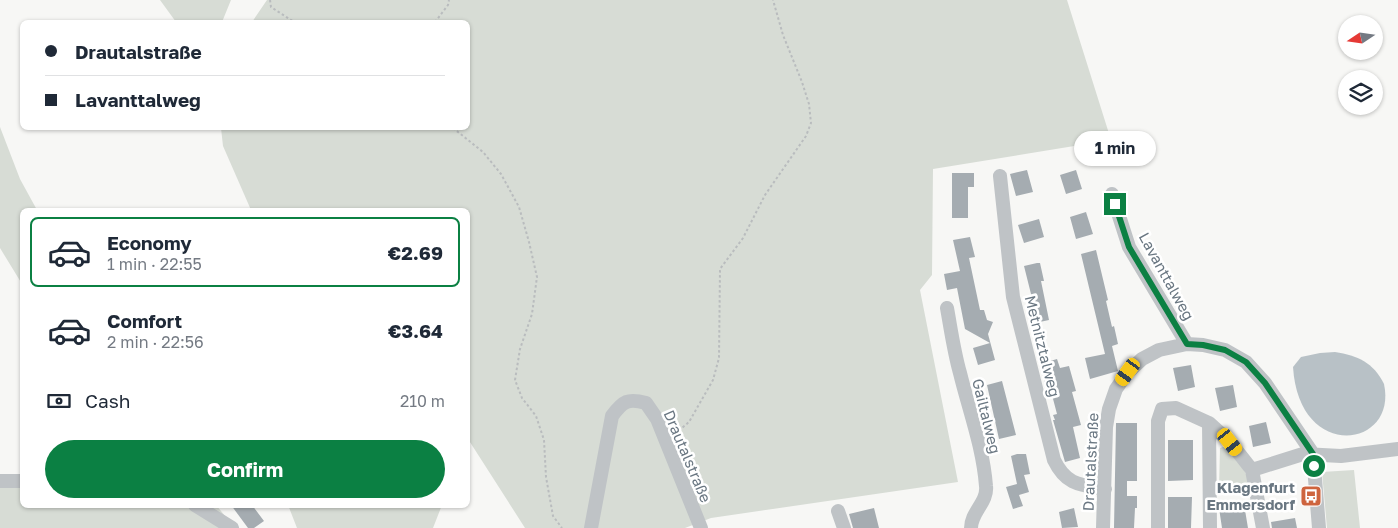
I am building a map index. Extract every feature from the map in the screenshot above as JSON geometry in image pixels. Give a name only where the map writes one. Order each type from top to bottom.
[{"type":"street","name":"Metnitztalweg","points":[[1000,176],[1013,297],[1054,460],[1067,480],[1079,485],[1105,489]]},
{"type":"street","name":"Lavanttalweg","points":[[1112,194],[1129,247],[1187,344]]},
{"type":"street","name":"Gailtalweg","points":[[947,308],[959,372],[979,442],[987,488],[984,500],[973,516],[971,528]]},
{"type":"street","name":"Drautalstraße","points":[[1104,528],[1106,427],[1109,409],[1116,389],[1128,372],[1142,359],[1159,350],[1187,344],[1203,345],[1225,350],[1246,362],[1265,383],[1313,454]]},
{"type":"street","name":"Drautalstraße","points":[[591,528],[612,416],[620,404],[633,399],[646,403],[657,419],[700,528]]},
{"type":"street","points":[[1158,528],[1158,421],[1162,409],[1176,408],[1209,423],[1230,442],[1252,470],[1262,528]]},
{"type":"street","points":[[1209,423],[1210,528]]},
{"type":"street","points":[[1252,470],[1302,454],[1341,456],[1398,449]]},
{"type":"street","points":[[1313,454],[1319,528]]},
{"type":"street","points":[[0,481],[20,482]]},
{"type":"street","points":[[200,508],[232,528]]},
{"type":"street","points":[[838,511],[844,528]]},
{"type":"path","points":[[270,0],[271,7],[291,20]]},
{"type":"path","points":[[437,20],[448,5],[449,0]]},
{"type":"path","points":[[664,435],[674,436],[689,422],[713,380],[719,358],[720,269],[743,238],[765,196],[806,136],[811,123],[809,104],[783,35],[773,0]]},
{"type":"path","points":[[456,130],[483,152],[500,174],[519,207],[529,242],[537,277],[532,314],[520,349],[515,380],[522,398],[536,416],[544,440],[546,478],[553,516],[562,528]]},
{"type":"shaded area","points":[[160,0],[231,0],[223,20],[175,20]]},
{"type":"shaded area","points":[[267,0],[1067,0],[1111,140],[933,169],[932,275],[920,290],[958,482],[711,518],[685,528],[525,528],[470,442],[470,208],[250,208],[223,146],[221,130],[470,130],[470,20],[253,20]]},
{"type":"shaded area","points":[[0,127],[20,179],[36,208],[20,208],[20,281],[0,248]]},
{"type":"shaded area","points":[[1335,352],[1364,361],[1375,370],[1384,384],[1384,406],[1377,422],[1363,432],[1346,435],[1328,431],[1312,419],[1299,398],[1293,367],[1301,357]]},
{"type":"shaded area","points":[[1223,447],[1236,457],[1250,484],[1219,489],[1220,448]]},
{"type":"shaded area","points":[[1354,470],[1360,528],[1327,528],[1322,472]]},
{"type":"shaded area","points":[[0,487],[20,488],[20,508],[218,508],[235,528],[0,528]]},
{"type":"shaded area","points":[[289,508],[441,508],[433,528],[297,528]]},
{"type":"building","points":[[1027,170],[1033,192],[1016,196],[1010,174]]},
{"type":"building","points":[[1076,170],[1082,189],[1066,194],[1060,175]]},
{"type":"building","points":[[952,173],[974,173],[974,187],[968,187],[968,218],[952,218]]},
{"type":"building","points":[[1086,212],[1093,234],[1076,239],[1070,217]]},
{"type":"building","points":[[1039,219],[1044,237],[1024,243],[1018,225]]},
{"type":"building","points":[[970,237],[975,257],[969,258],[980,310],[984,310],[987,320],[993,322],[988,334],[995,360],[978,365],[973,348],[990,343],[965,329],[957,288],[947,290],[944,274],[960,271],[953,240]]},
{"type":"building","points":[[1096,250],[1108,300],[1106,301],[1112,327],[1114,326],[1118,344],[1112,346],[1118,371],[1090,379],[1085,358],[1105,354],[1081,254]]},
{"type":"building","points":[[1040,263],[1044,281],[1041,281],[1049,320],[1035,323],[1030,299],[1032,298],[1024,266]]},
{"type":"building","points":[[1057,359],[1060,368],[1069,366],[1076,391],[1072,392],[1081,425],[1073,427],[1080,458],[1065,462],[1053,420],[1055,420],[1053,415],[1057,414],[1052,395],[1048,396],[1040,364]]},
{"type":"building","points":[[1191,365],[1195,387],[1178,391],[1173,368]]},
{"type":"building","points":[[1002,381],[1016,435],[999,439],[987,385]]},
{"type":"building","points":[[1233,385],[1237,407],[1220,411],[1215,388]]},
{"type":"building","points":[[1266,422],[1271,443],[1253,447],[1249,426]]},
{"type":"building","points":[[1116,423],[1137,423],[1137,481],[1127,481],[1127,496],[1137,496],[1134,528],[1114,528]]},
{"type":"building","points":[[1168,440],[1193,440],[1193,480],[1168,481]]},
{"type":"building","points":[[1026,454],[1030,474],[1024,475],[1029,492],[1019,495],[1023,506],[1013,509],[1006,487],[1017,484],[1011,456]]},
{"type":"building","points":[[1168,497],[1192,497],[1191,528],[1168,528]]},
{"type":"building","points":[[1244,504],[1248,528],[1222,528],[1219,508]]},
{"type":"building","points":[[233,508],[254,508],[264,521],[254,528],[248,528]]},
{"type":"building","points":[[874,508],[879,528],[853,528],[849,514]]},
{"type":"building","points":[[1074,508],[1078,527],[1062,528],[1059,512]]},
{"type":"building","points":[[1295,518],[1297,528],[1272,528],[1271,522]]},
{"type":"place","name":"Klagenfurt Emmersdorf","points":[[1311,496]]},
{"type":"route","points":[[1115,204],[1129,247],[1187,344],[1203,345],[1225,350],[1246,362],[1265,383],[1313,454],[1314,466]]}]
